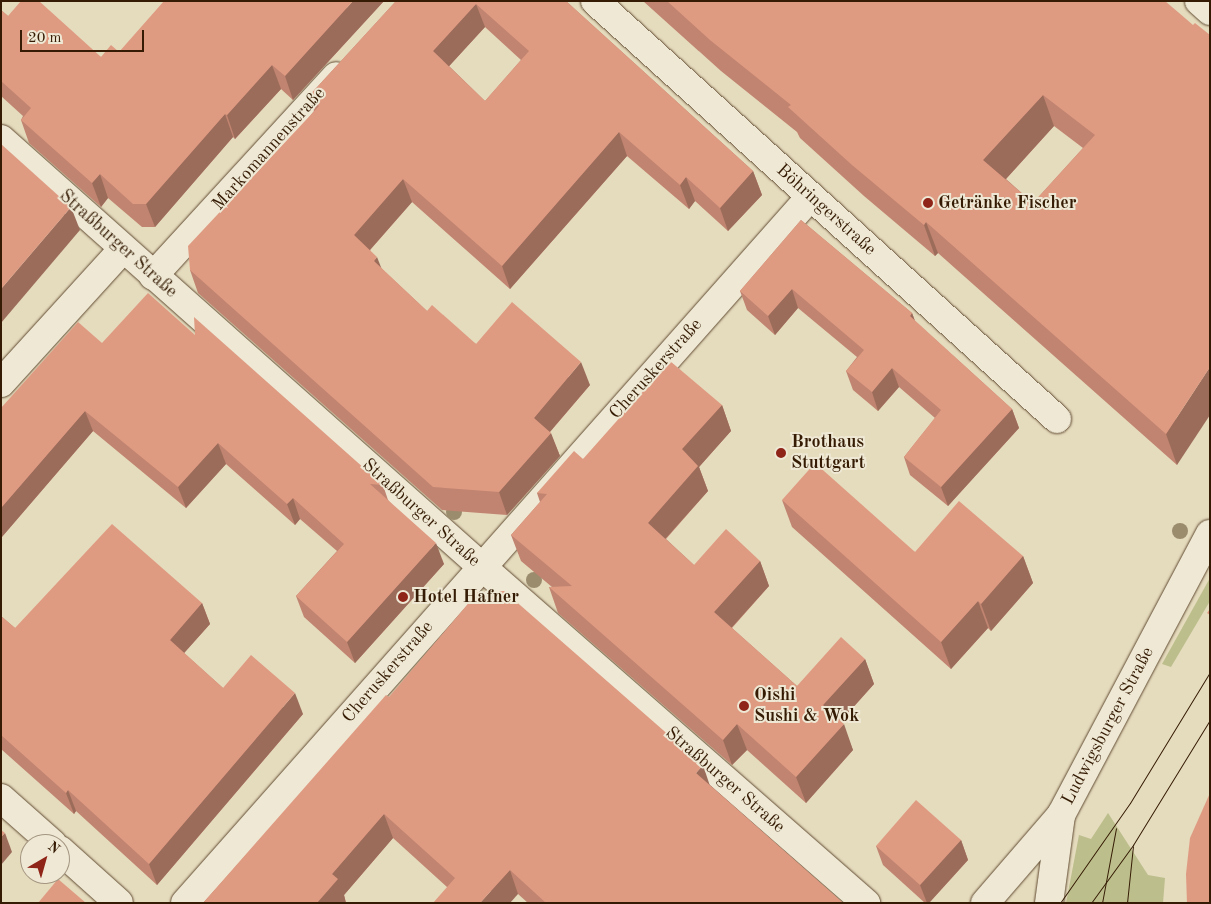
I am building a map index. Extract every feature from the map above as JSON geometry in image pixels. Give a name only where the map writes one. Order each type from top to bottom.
[{"type":"street","name":"Böhringerstraße","points":[[595,1],[1057,419]]},
{"type":"street","points":[[1199,1],[1210,11]]},
{"type":"street","name":"Markomannenstraße","points":[[153,276],[352,59]]},
{"type":"street","name":"Straßburger Straße","points":[[1,139],[122,249],[866,903]]},
{"type":"street","name":"Cheruskerstraße","points":[[185,903],[481,566],[811,196]]},
{"type":"street","points":[[1,383],[122,249]]},
{"type":"street","name":"Ludwigsburger Straße","points":[[985,903],[1061,815],[1210,534]]},
{"type":"street","points":[[1,798],[42,834]]},
{"type":"street","points":[[1049,903],[1061,815]]},
{"type":"street","points":[[70,859],[119,903]]},
{"type":"green space","points":[[1210,578],[1210,601],[1171,667],[1162,664]]},
{"type":"green space","points":[[1108,813],[1148,875],[1165,878],[1163,903],[1066,903],[1079,835],[1091,839]]},
{"type":"building","points":[[21,1],[39,1],[101,57],[111,45],[119,52],[164,1],[353,1],[285,76],[272,65],[227,115],[225,114],[146,204],[133,204],[100,174],[92,183],[21,120],[31,108],[1,81],[1,10],[8,16]]},
{"type":"building","points":[[396,1],[566,1],[753,171],[720,208],[686,177],[680,185],[619,132],[502,266],[403,179],[354,235],[377,257],[374,261],[427,311],[432,305],[476,344],[512,302],[581,362],[534,418],[551,433],[499,492],[433,487],[190,270],[188,246],[319,106],[308,97]],"holes":[[[476,4],[529,51],[485,101],[433,51]]]},
{"type":"building","points":[[667,1],[1165,1],[1193,25],[1195,23],[1210,35],[1210,367],[1166,434],[926,222],[924,225],[852,165],[788,107],[791,105],[710,40]],"holes":[[[1043,95],[1095,135],[1033,203],[983,160]]]},
{"type":"building","points":[[1,144],[71,207],[1,289]]},
{"type":"building","points":[[801,220],[912,313],[910,316],[1012,409],[941,487],[904,457],[941,410],[892,368],[872,392],[846,371],[864,350],[792,289],[768,316],[740,291]]},
{"type":"building","points":[[148,293],[195,335],[194,317],[383,485],[370,484],[436,543],[347,642],[296,596],[344,544],[293,498],[287,504],[218,443],[178,487],[85,411],[1,508],[1,408],[78,322],[102,343]]},
{"type":"building","points":[[670,361],[722,405],[682,449],[698,466],[648,523],[694,565],[726,529],[760,561],[714,612],[797,686],[841,637],[865,659],[823,705],[844,724],[796,777],[737,724],[723,740],[549,587],[572,586],[511,535],[547,494],[537,493],[574,451],[583,459]]},
{"type":"building","points":[[815,463],[915,552],[959,501],[1023,556],[981,604],[978,601],[941,642],[782,500]]},
{"type":"building","points":[[112,524],[202,603],[170,640],[223,688],[251,655],[295,693],[149,864],[68,790],[66,793],[1,735],[1,616],[15,628]]},
{"type":"building","points":[[504,591],[703,765],[696,773],[843,903],[546,903],[510,870],[480,903],[433,903],[455,878],[384,814],[332,874],[338,879],[317,903],[203,903],[386,695],[389,697],[478,592]]},
{"type":"building","points":[[1210,793],[1210,903],[1187,903],[1186,874],[1190,838]]},
{"type":"building","points":[[916,800],[961,840],[920,885],[876,846]]},
{"type":"building","points":[[54,884],[64,884],[86,903],[38,903]]},
{"type":"tram line","points":[[1060,903],[1130,803],[1210,672]]},
{"type":"tram line","points":[[1091,903],[1133,845],[1210,720]]},
{"type":"tram line","points":[[1102,903],[1116,828]]},
{"type":"tram line","points":[[1127,903],[1133,846]]},
{"type":"place","name":"Getränke Fischer","points":[[928,203]]},
{"type":"place","name":"Brothaus Stuttgart","points":[[781,453]]},
{"type":"place","name":"Hotel Hafner","points":[[403,597]]},
{"type":"place","name":"Oishi Sushi & Wok","points":[[744,706]]}]
